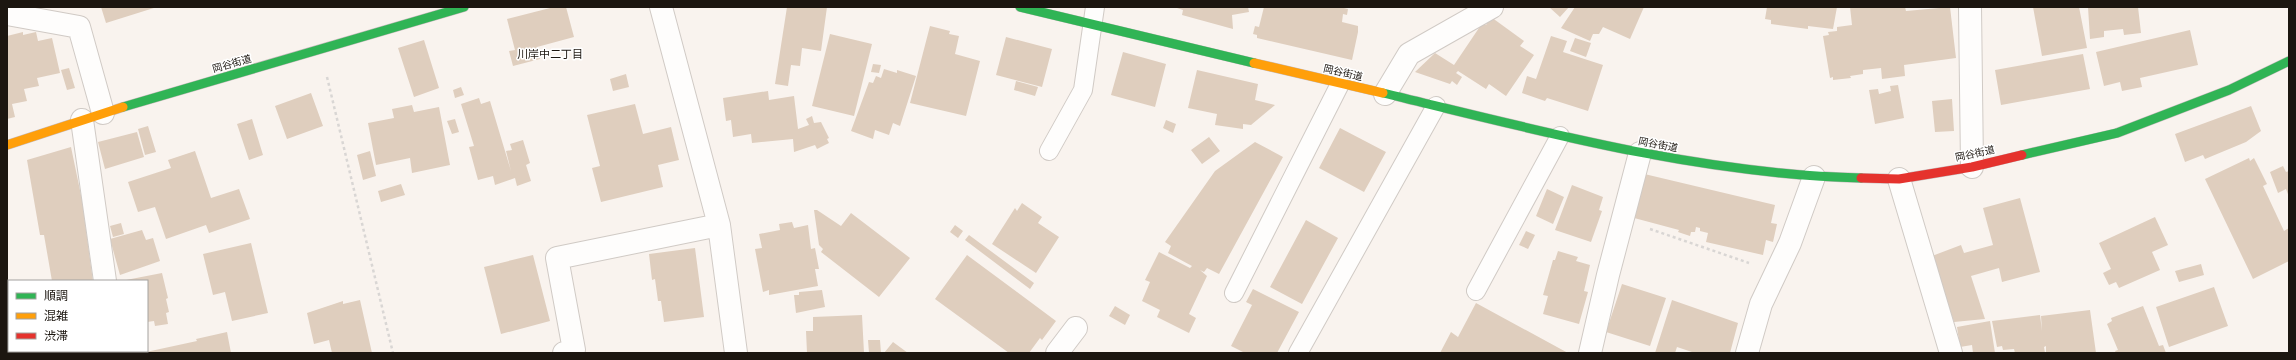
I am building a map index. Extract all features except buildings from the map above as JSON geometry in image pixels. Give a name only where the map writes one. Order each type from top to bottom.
[{"type":"main road","name":"岡谷街道","points":[[7,145],[82,120],[464,7]]},
{"type":"main road","name":"岡谷街道","points":[[1020,7],[1094,15],[1340,84],[1560,136],[1685,161],[1814,177],[1899,179],[1972,167],[2117,133],[2229,90],[2289,61]]},
{"type":"street","points":[[661,7],[719,225],[736,353]]},
{"type":"street","points":[[1385,94],[1409,54],[1492,7]]},
{"type":"street","points":[[1970,7],[1972,167]]},
{"type":"street","points":[[7,14],[78,27],[103,114]]},
{"type":"street","points":[[82,120],[105,280]]},
{"type":"street","points":[[1590,353],[1622,219],[1640,153]]},
{"type":"street","points":[[1747,353],[1761,304],[1790,243],[1814,177]]},
{"type":"street","points":[[1899,179],[1951,353]]},
{"type":"street","points":[[571,352],[557,258],[719,225]]},
{"type":"street","points":[[1057,353],[1076,328]]},
{"type":"lane","points":[[1049,151],[1083,90],[1094,15]]},
{"type":"lane","points":[[1234,293],[1340,84]]},
{"type":"lane","points":[[1298,353],[1436,106]]},
{"type":"lane","points":[[1476,291],[1560,136]]},
{"type":"path","points":[[320,49],[393,353]]},
{"type":"path","points":[[1622,219],[1776,272]]},
{"type":"traffic: fast","points":[[123,107],[464,7]]},
{"type":"traffic: fast","points":[[1020,7],[1254,63]]},
{"type":"traffic: fast","points":[[2022,155],[2117,133],[2229,90],[2289,61]]},
{"type":"traffic: fast","points":[[1383,93],[1560,136],[1680,159],[1800,175],[1861,178]]},
{"type":"traffic: slow","points":[[1254,63],[1383,93]]},
{"type":"traffic: slow","points":[[7,145],[123,107]]},
{"type":"traffic: jam","points":[[1861,178],[1899,179],[1972,167],[2022,155]]},
{"type":"district","name":"川岸中二丁目","points":[[550,54]]}]
